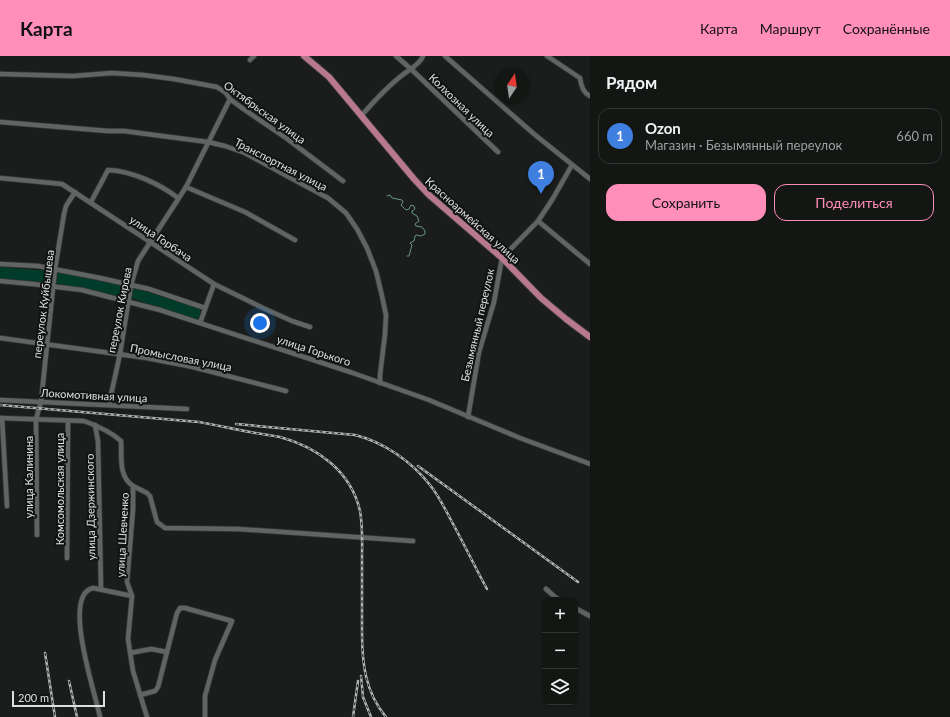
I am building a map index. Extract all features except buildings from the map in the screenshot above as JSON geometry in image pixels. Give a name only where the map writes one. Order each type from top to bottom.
[{"type":"main road","name":"Красноармейская улица","points":[[304,56],[329,77],[362,114],[414,179],[429,195],[502,258],[541,298],[590,337]]},
{"type":"street","points":[[250,60],[254,56]]},
{"type":"street","name":"Колхозная улица","points":[[396,56],[498,152]]},
{"type":"street","points":[[362,114],[396,80],[422,59],[423,56]]},
{"type":"street","points":[[445,56],[502,106],[590,179]]},
{"type":"street","points":[[547,56],[580,78],[581,86],[586,94],[590,96]]},
{"type":"street","name":"Октябрьская улица","points":[[0,74],[73,76],[112,74],[143,75],[217,87],[226,93],[230,98],[319,161],[343,181]]},
{"type":"street","name":"переулок Кирова","points":[[109,404],[120,354],[130,285],[138,261],[186,187],[230,98]]},
{"type":"street","name":"Транспортная улица","points":[[0,122],[124,131],[208,142],[245,153],[328,198],[346,213],[357,229],[367,248],[376,271],[386,315],[380,383]]},
{"type":"street","name":"Безымянный переулок","points":[[468,417],[479,352],[494,302],[502,258],[538,221],[572,165]]},
{"type":"street","points":[[91,202],[108,170],[116,171],[154,183],[178,198]]},
{"type":"street","name":"улица Горбача","points":[[0,178],[62,184],[214,284],[292,321],[310,327]]},
{"type":"street","points":[[186,187],[245,212],[295,240]]},
{"type":"street","name":"переулок Куйбышева","points":[[36,419],[41,402],[55,269],[66,206],[75,192]]},
{"type":"street","points":[[538,221],[590,264]]},
{"type":"street","points":[[0,264],[38,266],[149,289],[205,308]]},
{"type":"street","name":"улица Горького","points":[[0,281],[82,290],[160,310],[355,373],[447,406],[468,417],[590,464]]},
{"type":"street","points":[[200,323],[214,284]]},
{"type":"street","name":"Промысловая улица","points":[[0,338],[147,358],[193,367],[286,391]]},
{"type":"street","name":"Локомотивная улица","points":[[0,400],[109,404],[187,409]]},
{"type":"street","points":[[7,506],[1,418],[84,421],[95,425]]},
{"type":"street","name":"улица Калинина","points":[[36,419],[37,535]]},
{"type":"street","name":"Комсомольская улица","points":[[67,558],[68,421]]},
{"type":"street","name":"улица Шевченко","points":[[95,425],[114,434],[121,441],[124,476],[133,486],[133,509],[127,582],[132,596],[128,639],[133,671],[147,717]]},
{"type":"street","name":"улица Дзержинского","points":[[95,425],[98,441],[101,589]]},
{"type":"street","points":[[133,486],[150,496],[157,522],[165,528],[238,529],[413,542]]},
{"type":"street","points":[[100,717],[80,640],[80,607],[82,597],[87,590],[92,588],[132,596]]},
{"type":"street","points":[[546,589],[554,597]]},
{"type":"street","points":[[140,695],[155,691],[158,687],[177,613],[180,608],[186,608],[232,621],[215,660],[206,696],[206,717]]},
{"type":"street","points":[[578,610],[590,616]]},
{"type":"street","points":[[130,653],[150,649],[167,652]]},
{"type":"green space","points":[[0,267],[50,271],[53,273],[52,282],[0,280]]},
{"type":"green space","points":[[59,272],[126,286],[124,298],[56,283],[56,273]]},
{"type":"green space","points":[[135,288],[201,309],[198,321],[131,298],[132,289]]},
{"type":"waterway","points":[[387,196],[390,195],[392,198],[402,200],[403,202],[401,205],[406,210],[409,209],[411,205],[414,206],[415,209],[412,213],[417,216],[419,221],[415,224],[416,226],[422,227],[425,231],[425,234],[415,236],[414,241],[410,243],[412,245],[409,256],[407,256]]},
{"type":"railway","points":[[0,405],[199,422],[280,437],[294,441],[319,454],[330,463],[349,484],[360,511],[362,523],[362,644],[364,666],[373,698],[386,717]]},
{"type":"railway","points":[[236,424],[355,435],[366,438],[397,454],[415,468],[430,485],[444,507],[487,589]]},
{"type":"railway","points":[[418,466],[578,582]]},
{"type":"railway","points":[[45,653],[55,717]]},
{"type":"railway","points":[[361,676],[363,697],[371,717]]},
{"type":"railway","points":[[69,681],[77,717]]},
{"type":"railway","points":[[353,717],[358,681]]},
{"type":"place","name":"Ozon","points":[[541,194]]}]
